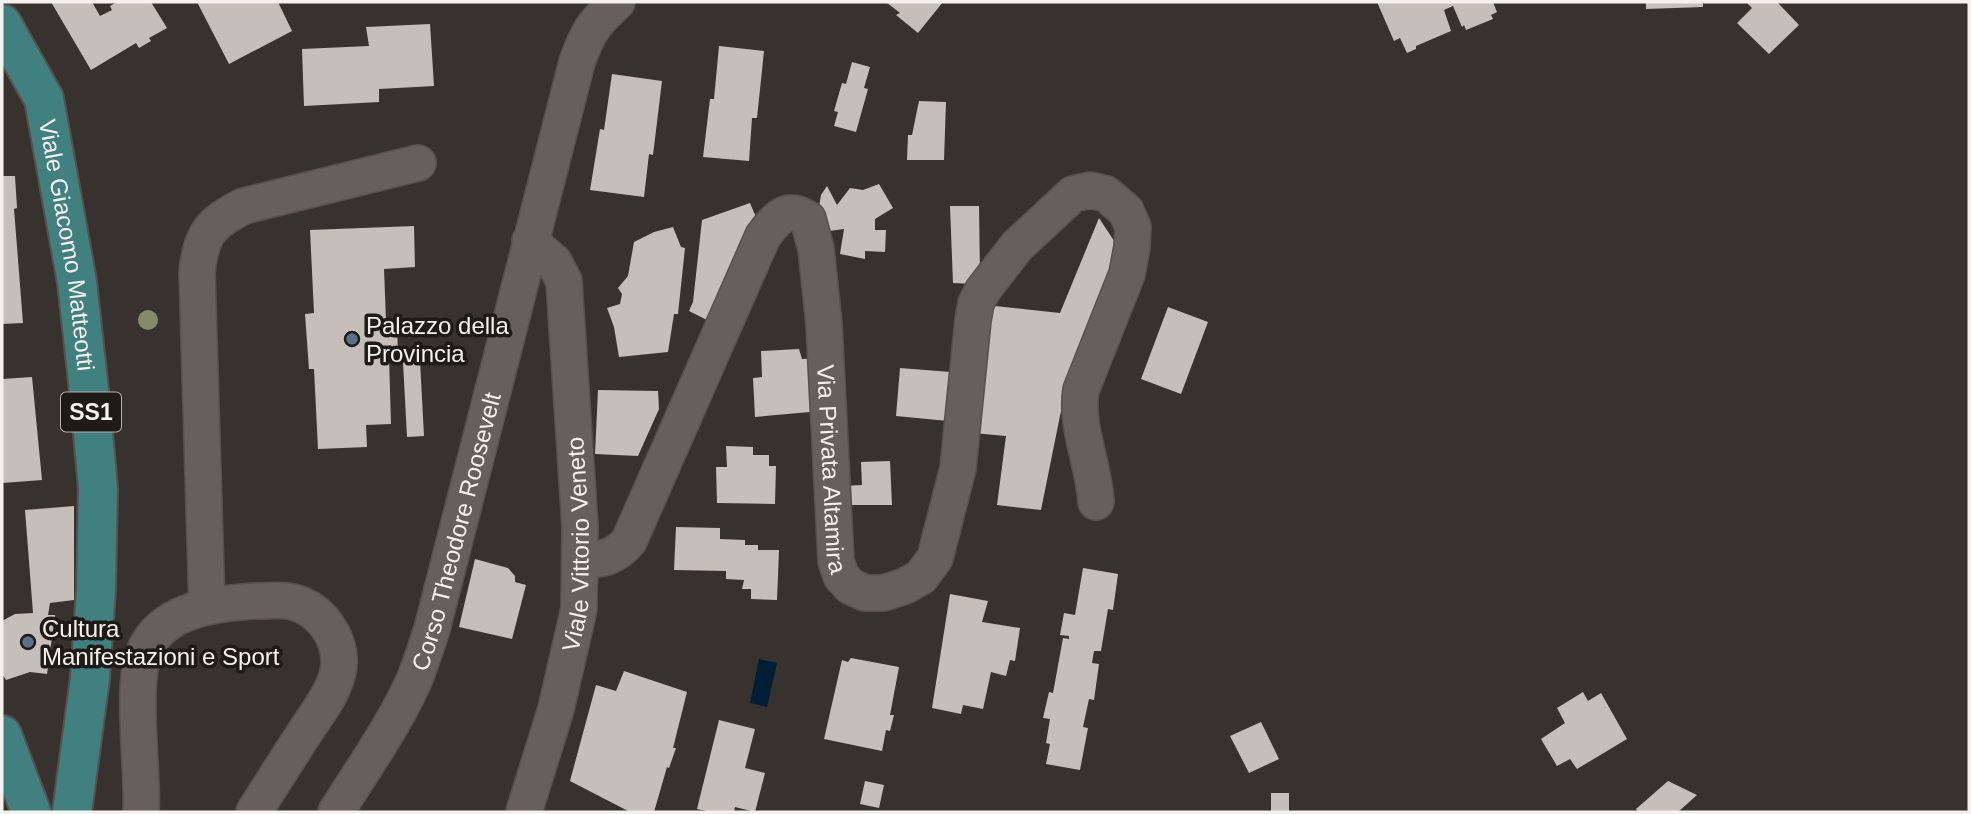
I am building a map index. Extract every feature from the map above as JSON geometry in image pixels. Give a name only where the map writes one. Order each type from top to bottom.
[{"type":"main road","name":"Viale Giacomo Matteotti","points":[[2,24],[44,99],[76,282],[98,488],[96,590],[90,678],[72,812]]},
{"type":"main road","points":[[2,735],[31,810]]},
{"type":"street","name":"Corso Theodore Roosevelt","points":[[336,812],[382,741],[400,707],[412,684],[432,629],[577,62],[586,35],[596,21],[617,2]]},
{"type":"street","points":[[207,607],[197,272],[199,249],[206,234],[227,214],[244,206],[418,163]]},
{"type":"street","name":"Via Privata Altamira","points":[[580,560],[599,560],[619,553],[629,541],[763,236],[775,220],[788,213],[798,213],[808,219],[816,249],[827,374],[836,561],[841,576],[850,586],[865,593],[884,593],[921,578],[935,558],[958,468],[973,320],[976,303],[983,290],[1017,246],[1073,194],[1090,190],[1106,194],[1126,211],[1133,227],[1126,274],[1081,390],[1078,408],[1095,479],[1096,502]]},
{"type":"street","name":"Viale Vittorio Veneto","points":[[524,812],[556,709],[579,609],[580,560],[564,281],[554,262],[530,241]]},
{"type":"street","points":[[141,812],[140,664],[147,645],[158,631],[172,620],[207,607],[231,602],[281,600],[308,608],[321,618],[333,635],[339,655],[336,678],[330,693],[254,812]]},
{"type":"water","points":[[759,659],[777,663],[767,707],[750,703]]},
{"type":"building","points":[[51,2],[92,2],[100,16],[112,10],[110,6],[117,2],[151,2],[167,28],[149,38],[151,41],[139,48],[136,43],[91,70]]},
{"type":"building","points":[[197,2],[278,2],[292,31],[229,64]]},
{"type":"building","points":[[886,2],[943,2],[918,33],[896,15],[900,13]]},
{"type":"building","points":[[1377,2],[1493,2],[1497,12],[1491,15],[1493,19],[1466,30],[1453,6],[1444,10],[1451,31],[1416,46],[1416,49],[1407,53],[1400,38],[1394,41]]},
{"type":"building","points":[[1646,2],[1703,2],[1703,7],[1646,9]]},
{"type":"building","points":[[1746,2],[1777,2],[1799,25],[1769,54],[1737,23],[1752,8]]},
{"type":"building","points":[[430,24],[434,86],[379,89],[379,102],[304,106],[302,49],[369,46],[366,27]]},
{"type":"building","points":[[719,46],[764,51],[757,118],[752,118],[749,161],[703,157],[710,99],[714,99]]},
{"type":"building","points":[[852,62],[870,67],[864,88],[868,89],[856,132],[834,126],[838,112],[834,111],[842,83],[846,84]]},
{"type":"building","points":[[612,74],[662,81],[653,155],[649,154],[644,197],[590,190],[600,129],[604,130]]},
{"type":"building","points":[[919,101],[946,102],[944,160],[907,160],[908,135],[912,135]]},
{"type":"building","points":[[2,176],[15,176],[17,208],[14,209],[23,323],[2,324]]},
{"type":"building","points":[[879,184],[893,208],[875,219],[875,230],[886,230],[885,252],[865,251],[865,259],[840,254],[844,229],[822,232],[819,207],[821,195],[827,186],[837,205],[850,188],[863,190]]},
{"type":"building","points":[[750,203],[758,222],[709,321],[689,311],[693,302],[702,220]]},
{"type":"building","points":[[950,206],[979,206],[980,276],[973,284],[953,283]]},
{"type":"building","points":[[1099,218],[1122,253],[1062,406],[1041,510],[997,505],[1006,436],[973,433],[986,305],[1060,313]]},
{"type":"building","name":"Palazzo della Provincia","points":[[414,226],[415,267],[384,269],[386,321],[397,320],[398,357],[389,357],[391,424],[366,425],[367,447],[318,449],[314,369],[309,369],[305,314],[314,313],[310,230]]},
{"type":"building","points":[[673,227],[681,247],[685,248],[678,314],[674,314],[668,352],[619,357],[614,327],[607,308],[620,304],[622,294],[618,288],[628,276],[634,242],[654,232]]},
{"type":"building","points":[[1168,307],[1208,322],[1181,394],[1141,379]]},
{"type":"building","points":[[799,349],[802,359],[820,358],[821,411],[755,417],[753,378],[762,377],[761,351]]},
{"type":"building","points":[[420,361],[424,436],[407,437],[403,362]]},
{"type":"building","points":[[900,368],[951,372],[948,421],[896,416]]},
{"type":"building","points":[[32,377],[42,480],[2,483],[2,379]]},
{"type":"building","points":[[598,390],[658,391],[659,409],[638,456],[595,454]]},
{"type":"building","points":[[726,446],[753,447],[753,455],[769,455],[769,466],[776,466],[775,504],[717,503],[716,467],[727,467]]},
{"type":"building","points":[[890,461],[892,505],[846,505],[843,486],[862,485],[861,462]]},
{"type":"building","points":[[74,506],[74,600],[50,603],[48,615],[55,615],[47,674],[30,672],[6,680],[2,674],[2,621],[15,614],[33,613],[25,510]]},
{"type":"building","points":[[676,527],[720,528],[720,539],[745,540],[745,545],[758,545],[758,550],[779,550],[777,600],[751,599],[751,589],[742,589],[744,580],[726,579],[726,571],[674,570]]},
{"type":"building","points":[[475,559],[508,568],[515,576],[515,582],[526,585],[512,639],[459,627]]},
{"type":"building","points":[[1083,568],[1118,574],[1113,610],[1108,609],[1101,651],[1094,651],[1092,663],[1099,664],[1094,700],[1089,699],[1083,727],[1088,728],[1080,770],[1046,764],[1050,744],[1046,743],[1050,719],[1043,718],[1049,692],[1053,693],[1063,638],[1069,639],[1069,636],[1060,635],[1064,613],[1075,615]]},
{"type":"building","points":[[950,594],[988,601],[982,622],[1020,628],[1015,661],[1010,660],[1006,676],[991,672],[983,709],[963,705],[961,714],[932,708]]},
{"type":"building","points":[[851,658],[899,667],[890,715],[894,715],[890,731],[886,730],[882,751],[824,739],[842,660],[848,662]]},
{"type":"building","points":[[624,671],[687,692],[673,748],[676,748],[669,768],[667,767],[654,812],[630,812],[570,781],[596,685],[616,691]]},
{"type":"building","points":[[1583,692],[1588,701],[1601,693],[1627,739],[1577,769],[1570,759],[1557,766],[1541,739],[1565,723],[1557,708]]},
{"type":"building","points":[[719,720],[755,729],[745,768],[765,773],[755,812],[735,807],[734,812],[697,809]]},
{"type":"building","points":[[1261,722],[1279,759],[1249,773],[1230,736]]},
{"type":"building","points":[[865,781],[884,785],[879,808],[860,804]]},
{"type":"building","points":[[1668,781],[1697,795],[1678,812],[1638,812],[1636,809]]},
{"type":"building","points":[[1271,793],[1289,793],[1289,812],[1271,812]]},
{"type":"place","name":"Palazzo della Provincia","points":[[352,339]]},
{"type":"place","name":"Cultura Manifestazioni e Sport","points":[[28,642]]}]
